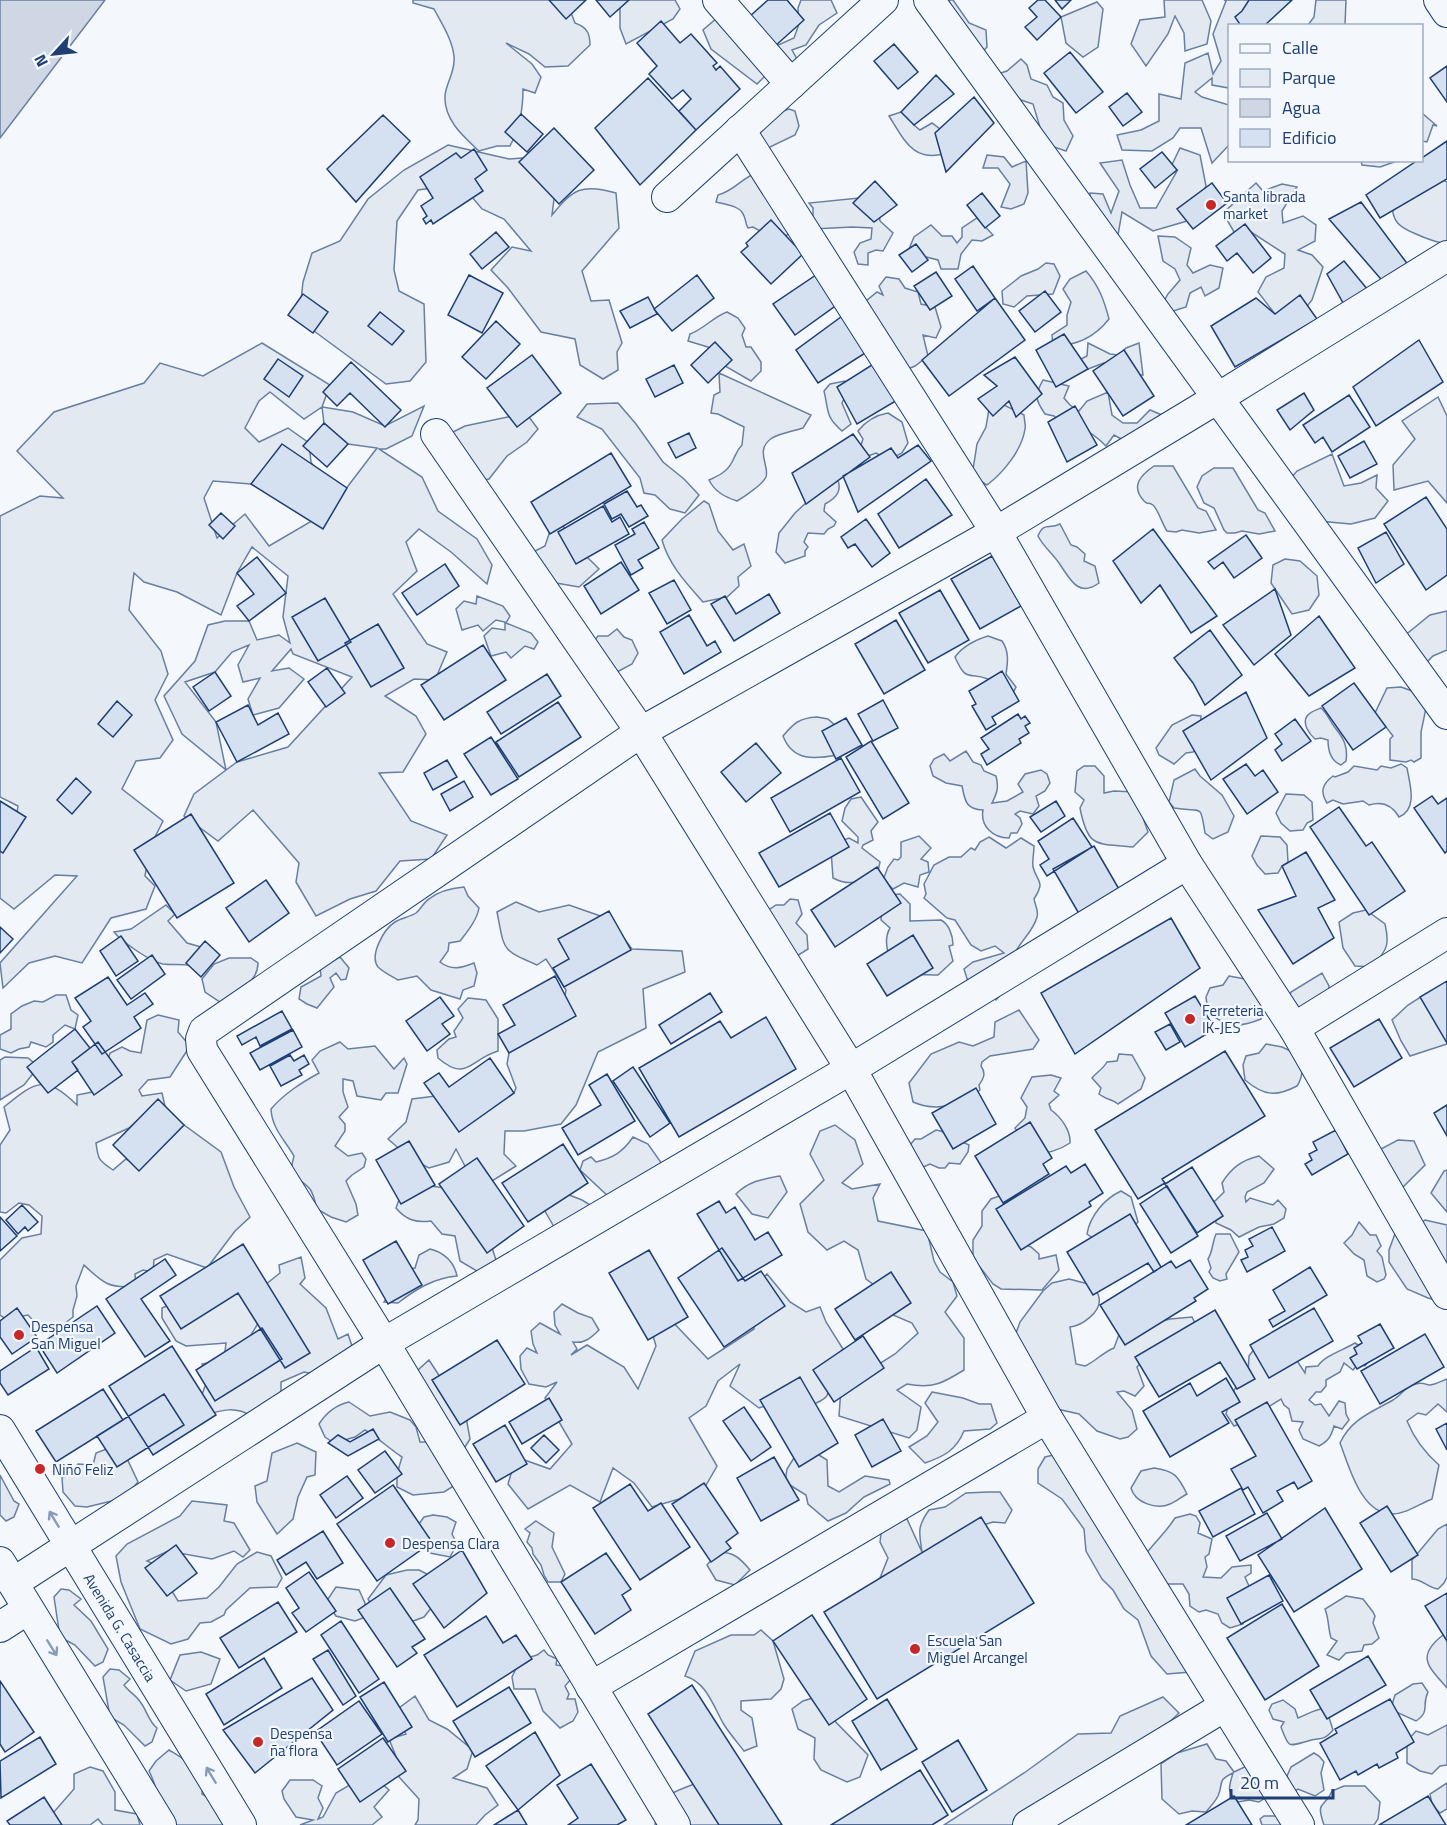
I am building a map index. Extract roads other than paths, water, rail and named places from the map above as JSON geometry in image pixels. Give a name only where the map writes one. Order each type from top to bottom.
[{"type":"street","points":[[718,0],[790,84]]},
{"type":"street","points":[[667,197],[884,0]]},
{"type":"street","points":[[929,0],[1447,714]]},
{"type":"street","points":[[1439,0],[1447,12]]},
{"type":"street","points":[[740,130],[996,532],[1187,864],[1294,1028],[1447,1294]]},
{"type":"street","points":[[675,1825],[384,1343],[202,1050],[201,1039],[204,1031],[640,732],[996,532],[1447,256]]},
{"type":"street","points":[[436,434],[640,732],[851,1069],[1047,1418],[1299,1825]]},
{"type":"street","points":[[161,1825],[7,1572],[70,1546],[384,1343],[851,1069],[1187,864]]},
{"type":"street","points":[[1294,1028],[1447,933]]},
{"type":"street","points":[[591,1688],[1047,1418]]},
{"type":"street","name":"Avenida G. Casaccia","points":[[0,1431],[241,1825]]},
{"type":"street","points":[[0,1627],[28,1609]]},
{"type":"street","points":[[1028,1825],[1225,1706]]},
{"type":"water","points":[[0,0],[105,0],[0,138]]},
{"type":"place","name":"Santa librada market","points":[[1211,205]]},
{"type":"place","name":"Ferreteria IK-JES","points":[[1190,1019]]},
{"type":"place","name":"Despensa San Miguel","points":[[19,1335]]},
{"type":"place","name":"Niño Feliz","points":[[40,1469]]},
{"type":"place","name":"Despensa Clara","points":[[390,1543]]},
{"type":"place","name":"Escuela San Miguel Arcangel","points":[[915,1649]]},
{"type":"place","name":"Despensa ña flora","points":[[258,1742]]}]
